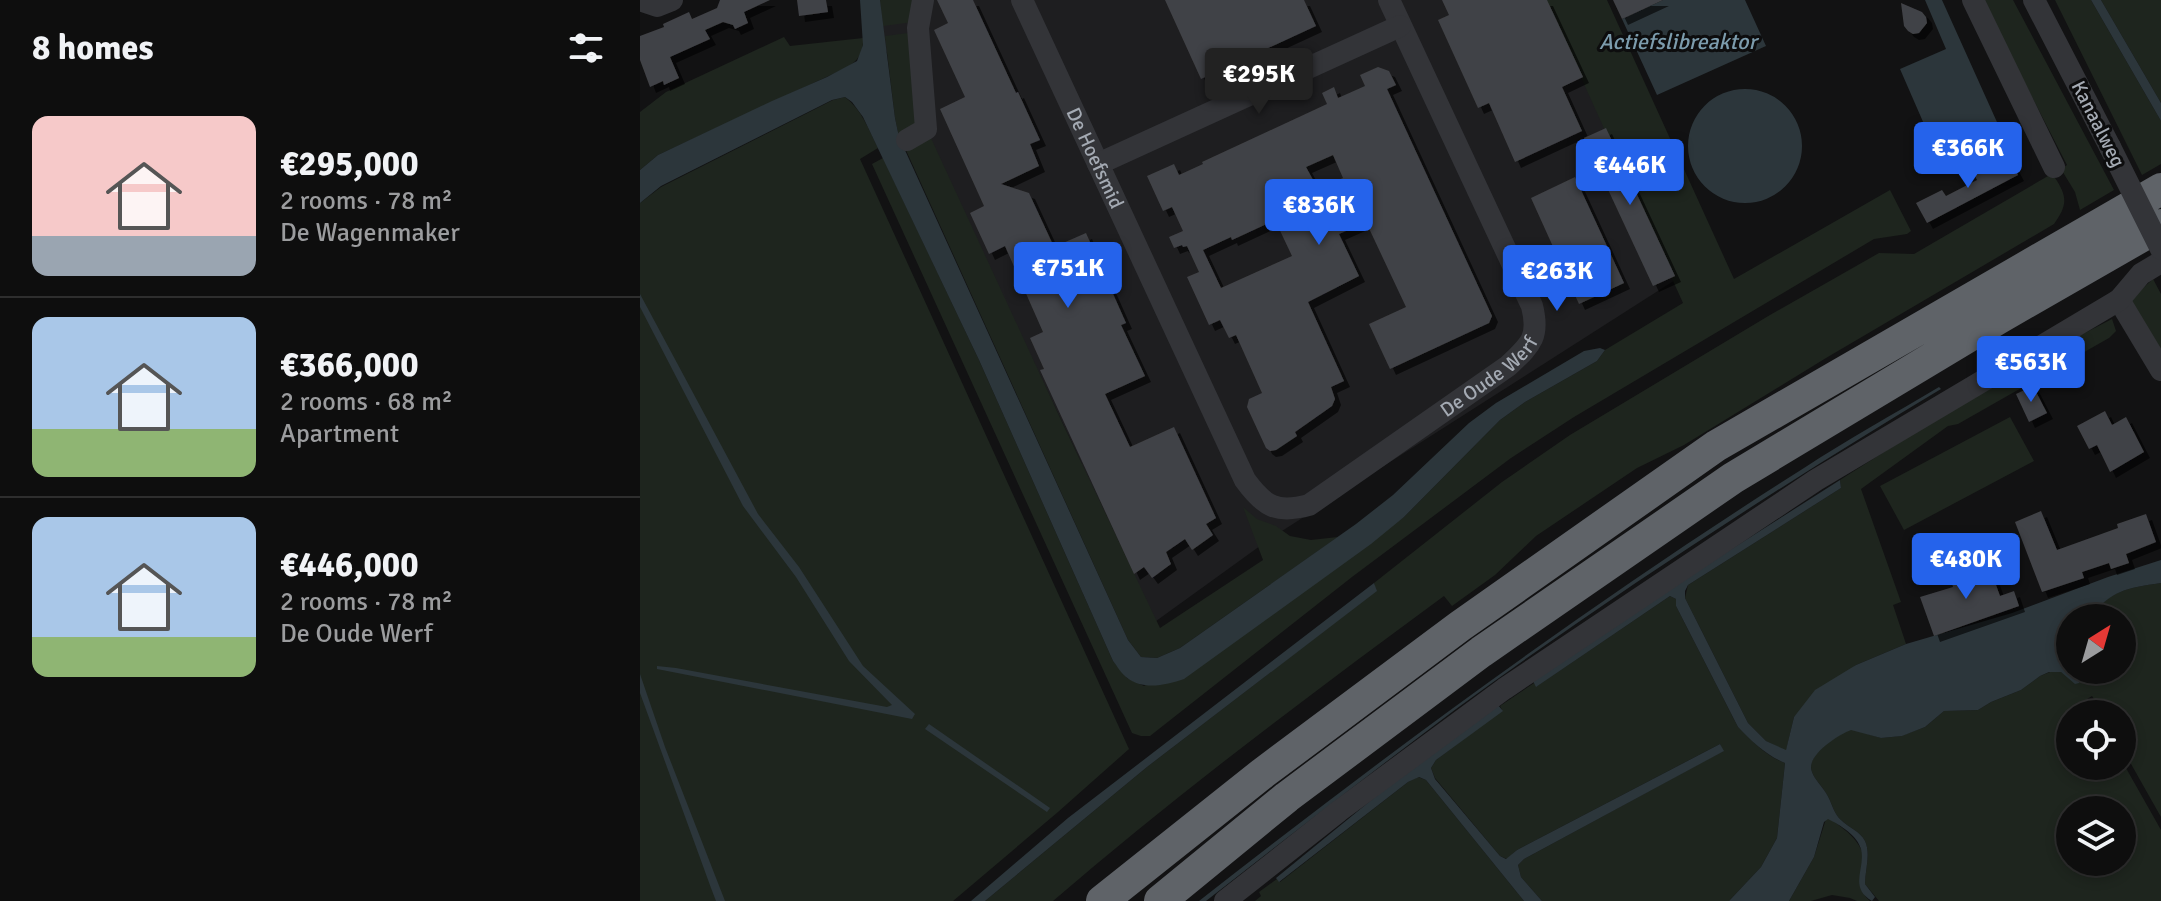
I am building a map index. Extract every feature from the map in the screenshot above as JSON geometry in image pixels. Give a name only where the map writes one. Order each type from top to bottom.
[{"type":"highway","points":[[1102,901],[1263,773],[1460,626],[1716,446],[2161,189]]},
{"type":"highway","points":[[1160,901],[1287,797],[1481,652],[1733,478],[2161,225]]},
{"type":"street","points":[[640,0],[657,6],[672,0]]},
{"type":"street","points":[[907,140],[926,129],[918,28],[923,0]]},
{"type":"street","name":"De Hoefsmid","points":[[1022,0],[1245,480],[1257,497],[1273,507],[1291,510]]},
{"type":"street","name":"De Oude Werf","points":[[1291,510],[1309,505],[1508,366],[1523,353],[1535,336],[1532,306],[1389,0]]},
{"type":"street","points":[[1973,0],[2054,167]]},
{"type":"street","name":"Kanaalweg","points":[[2034,0],[2161,249]]},
{"type":"street","points":[[1098,164],[1400,26]]},
{"type":"street","points":[[1225,901],[1339,811],[1504,689],[1816,480],[2119,300],[2141,274],[2161,262]]},
{"type":"street","points":[[2119,300],[2161,370]]},
{"type":"shaded area","points":[[880,0],[1555,0],[1686,273],[1271,538],[1134,637],[1081,462],[882,42]]},
{"type":"shaded area","points":[[880,0],[914,0],[913,22],[883,26]]},
{"type":"shaded area","points":[[1546,0],[1607,0],[1734,279],[1890,190],[1911,231],[1874,239],[1574,417],[1511,458],[1352,577],[1150,736],[1132,733],[872,164],[883,158],[979,360],[1113,661],[1127,678],[1144,686],[1404,517],[1500,420],[1597,361],[1605,350],[1683,303]]},
{"type":"shaded area","points":[[1982,0],[2013,0],[2114,190],[2080,210],[2075,192],[2061,169],[2067,165]]},
{"type":"shaded area","points":[[2055,0],[2091,0],[2161,121],[2161,164],[2142,175]]},
{"type":"shaded area","points":[[2101,0],[2161,0],[2161,103]]},
{"type":"shaded area","points":[[908,33],[920,125],[899,137],[885,36]]},
{"type":"shaded area","points":[[784,37],[790,46],[863,38],[863,43],[859,56],[846,68],[658,155],[640,170],[640,112],[666,92]]},
{"type":"shaded area","points":[[845,97],[861,114],[878,148],[860,159],[1129,749],[953,901],[640,901],[640,203],[661,187],[833,100]]},
{"type":"shaded area","points":[[930,136],[1160,628],[1263,560],[1243,507],[1257,519],[1276,526],[1290,536],[1311,540],[1338,537],[1180,648],[1157,658],[1141,657],[1128,640],[905,148]]},
{"type":"shaded area","points":[[2048,176],[2055,178],[2064,196],[2063,207],[2054,224],[1684,445],[1637,468],[1536,536],[1495,575],[1452,606],[1444,596],[1197,783],[1053,901],[985,901],[1147,767],[1376,591],[1374,583],[1502,482],[1570,435],[1879,253],[1914,254]]},
{"type":"shaded area","points":[[2153,279],[2161,294],[2161,353],[2130,300]]},
{"type":"shaded area","points":[[2112,319],[2116,331],[2109,338],[1958,424],[1948,426],[1861,489],[1901,602],[1893,605],[1906,644],[1856,665],[1794,717],[1786,751],[1766,741],[1748,723],[1685,598],[1688,585],[1841,488],[1840,480],[1942,415],[2038,357]]},
{"type":"shaded area","points":[[2010,417],[2034,461],[1904,530],[1880,486]]},
{"type":"shaded area","points":[[2161,583],[2161,817],[2136,773],[2136,700],[2094,700],[2092,696],[2088,700],[2056,700],[2056,780],[2133,780],[2161,830],[2161,901],[1879,901],[1865,884],[1868,857],[1865,841],[1838,817],[1812,772],[1811,765],[1818,752],[1831,740],[1851,729],[1881,738],[1901,736],[1925,727],[1944,711],[1978,710],[2050,672],[2056,672],[2056,684],[2136,684],[2136,604],[2102,604],[2129,589]]},
{"type":"shaded area","points":[[1670,596],[1676,599],[1676,606],[1738,727],[1754,743],[1785,763],[1777,838],[1761,867],[1729,901],[1542,901],[1521,877],[1518,865],[1524,859],[1723,751],[1720,744],[1517,850],[1507,859],[1500,856],[1435,778],[1431,768],[1436,760],[1502,710],[1500,706],[1534,683],[1537,686]]},
{"type":"shaded area","points":[[1418,777],[1426,780],[1524,901],[1255,901],[1261,896],[1259,892],[1277,879],[1280,882]]},
{"type":"shaded area","points":[[1826,819],[1848,833],[1862,851],[1865,896],[1870,901],[1832,895],[1811,901],[1789,901],[1814,857]]},
{"type":"water","points":[[860,0],[880,0],[899,137],[1128,640],[1141,657],[1157,658],[1180,648],[1356,524],[1393,495],[1469,423],[1496,403],[1584,351],[1605,350],[1597,361],[1500,420],[1404,517],[1184,679],[1155,686],[1133,681],[1113,661],[979,360],[863,117],[852,102],[845,97],[832,100],[661,186],[640,203],[640,170],[658,155],[857,61],[863,45]]},
{"type":"water","name":"Actiefslibreaktor","points":[[1663,0],[1745,0],[1766,46],[1657,95],[1622,19]]},
{"type":"water","points":[[1925,0],[1942,0],[2001,131],[1941,163],[1900,69],[1946,49]]},
{"type":"water","points":[[2091,0],[2101,0],[2161,103],[2161,121]]},
{"type":"water","points":[[1745,89],[1767,93],[1785,106],[1798,124],[1802,146],[1798,168],[1785,186],[1767,199],[1745,203],[1723,199],[1705,186],[1692,168],[1688,146],[1692,124],[1705,106],[1723,93]]},
{"type":"water","points":[[640,294],[758,514],[799,567],[863,666],[915,714],[912,719],[657,669],[657,666],[676,668],[887,707],[892,705],[849,661],[796,577],[743,506],[640,307]]},
{"type":"water","points":[[1939,387],[1941,389],[1756,504],[1574,625],[1456,709],[1206,901],[1199,901],[1421,732],[1648,570],[1821,457]]},
{"type":"water","points":[[1840,480],[1841,488],[1688,585],[1685,591],[1685,598],[1748,723],[1766,741],[1786,750],[1794,717],[1815,690],[1856,665],[1906,644],[2012,613],[2161,560],[2161,583],[2120,592],[2102,604],[2056,604],[2056,672],[2040,676],[2021,690],[1978,710],[1944,711],[1925,727],[1902,736],[1881,738],[1851,730],[1838,736],[1818,753],[1811,766],[1813,775],[1838,817],[1860,835],[1867,846],[1865,884],[1875,897],[1872,901],[1865,896],[1859,883],[1862,856],[1859,844],[1848,831],[1828,819],[1824,822],[1814,857],[1789,901],[1729,901],[1761,867],[1777,838],[1785,763],[1760,748],[1738,727],[1676,606],[1676,599],[1670,596],[1536,687],[1533,681],[1672,587]]},
{"type":"water","points":[[1374,583],[1377,591],[1147,767],[985,901],[971,901],[1068,818]]},
{"type":"water","points":[[640,674],[725,901],[716,901],[711,888],[640,693]]},
{"type":"water","points":[[1498,705],[1503,711],[1436,760],[1431,768],[1435,779],[1500,856],[1506,859],[1517,850],[1720,744],[1724,751],[1524,859],[1518,865],[1521,877],[1542,901],[1524,901],[1426,780],[1419,777],[1408,782],[1279,882],[1276,878],[1413,766]]},
{"type":"water","points":[[929,724],[1050,808],[1047,812],[925,729]]},
{"type":"building","points":[[720,0],[770,0],[744,12],[748,23],[735,29],[733,25],[723,22],[705,30],[710,39],[670,57],[679,78],[650,87],[640,60],[640,36],[664,27],[663,24],[689,12],[692,19],[717,8]]},
{"type":"building","points":[[797,0],[826,0],[828,12],[799,16]]},
{"type":"building","points":[[937,0],[973,0],[1040,140],[1030,144],[1039,166],[1001,184],[1029,193],[1054,247],[1086,233],[1126,323],[1121,325],[1145,376],[1105,394],[1130,447],[1174,427],[1216,518],[1206,524],[1213,535],[1192,550],[1185,539],[1166,552],[1171,564],[1152,578],[1144,567],[1134,574],[1040,370],[1044,369],[1030,338],[1043,332],[1005,246],[989,254],[970,213],[984,206],[940,109],[965,97],[934,30],[948,23]]},
{"type":"building","points":[[1165,0],[1304,0],[1316,26],[1201,79]]},
{"type":"building","points":[[1442,0],[1547,0],[1583,77],[1562,87],[1582,131],[1515,162],[1489,103],[1478,108],[1438,20],[1449,15]]},
{"type":"building","points":[[1613,0],[1663,0],[1622,19]]},
{"type":"building","points":[[1901,3],[1922,12],[1926,17],[1927,23],[1919,33],[1913,34],[1904,26]]},
{"type":"building","points":[[1378,67],[1389,71],[1396,85],[1387,89],[1492,316],[1489,323],[1390,369],[1369,324],[1406,307],[1366,222],[1339,234],[1359,276],[1308,302],[1344,381],[1331,387],[1335,399],[1332,406],[1295,432],[1297,436],[1270,451],[1247,407],[1249,399],[1262,393],[1236,335],[1229,338],[1220,320],[1209,325],[1187,277],[1199,272],[1187,246],[1174,248],[1169,237],[1183,231],[1172,207],[1163,211],[1147,176],[1174,164],[1179,175],[1203,164],[1327,104],[1322,93],[1334,87],[1338,98],[1365,86],[1360,75]],"holes":[[[1333,155],[1343,178],[1318,189],[1306,167]],[[1275,220],[1292,256],[1221,288],[1203,250]]]},
{"type":"building","points":[[1606,128],[1675,276],[1653,286],[1584,138]]},
{"type":"building","points":[[2008,156],[2018,175],[1927,223],[1916,203],[1942,190],[1946,196],[1977,180],[1974,174]]},
{"type":"building","points":[[1575,177],[1624,283],[1579,304],[1531,198]]},
{"type":"building","points":[[2033,386],[2047,413],[2029,422],[2016,394]]},
{"type":"building","points":[[2105,411],[2112,425],[2126,417],[2144,452],[2110,472],[2097,445],[2089,449],[2077,426]]},
{"type":"building","points":[[2041,511],[2057,550],[2118,528],[2117,524],[2146,514],[2156,542],[2126,554],[2129,563],[2111,569],[2109,563],[2082,572],[2084,578],[2042,592],[2015,522]]},
{"type":"building","points":[[1983,565],[1987,576],[1992,574],[2000,596],[2014,591],[2019,606],[1934,636],[1920,597],[1953,587],[1950,575]]}]
